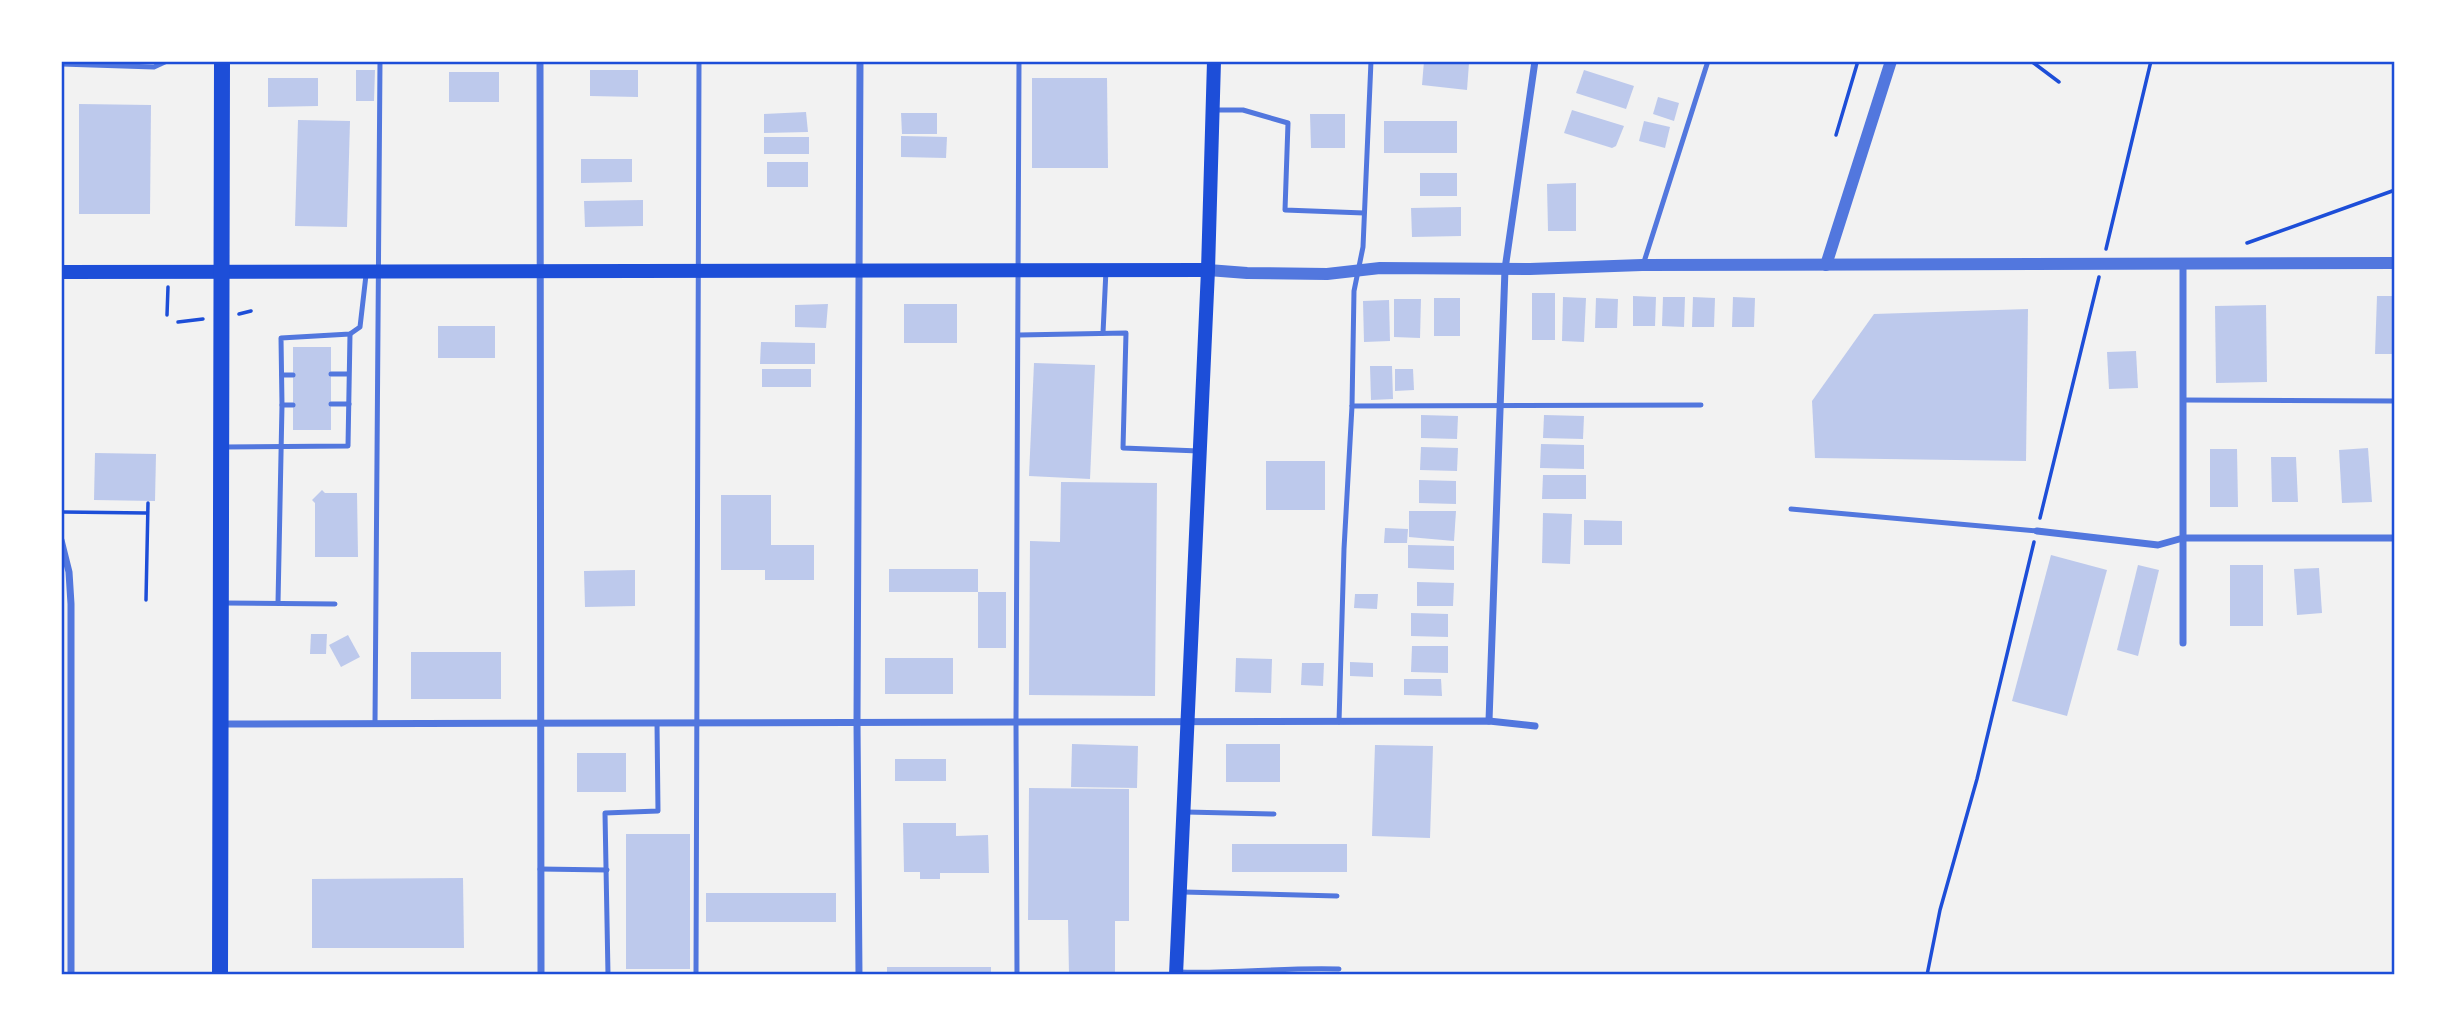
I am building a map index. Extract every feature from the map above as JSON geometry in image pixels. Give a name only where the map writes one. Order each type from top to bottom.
[{"type":"main road","points":[[220,975],[222,61]]},
{"type":"main road","points":[[1176,973],[1208,270],[1214,61]]},
{"type":"main road","points":[[61,272],[1208,270]]},
{"type":"street","points":[[540,61],[541,975]]},
{"type":"street","points":[[859,975],[857,722],[860,61]]},
{"type":"street","points":[[1489,721],[1505,269],[1535,61]]},
{"type":"street","points":[[1826,265],[1891,61]]},
{"type":"street","points":[[1208,270],[1327,274],[1358,270],[1643,265],[2395,262]]},
{"type":"street","points":[[2183,263],[2183,643]]},
{"type":"street","points":[[2037,531],[2158,545],[2183,538],[2395,538]]},
{"type":"street","points":[[61,540],[69,572],[71,604],[71,975]]},
{"type":"street","points":[[221,724],[1489,721],[1535,726]]},
{"type":"lane","points":[[61,64],[141,64],[154,67],[167,61]]},
{"type":"lane","points":[[376,723],[372,271],[380,61]]},
{"type":"lane","points":[[696,975],[699,61]]},
{"type":"lane","points":[[1017,975],[1019,61]]},
{"type":"lane","points":[[1339,722],[1354,291],[1363,247],[1371,61]]},
{"type":"lane","points":[[1643,265],[1707,61]]},
{"type":"lane","points":[[1213,110],[1242,110],[1288,123],[1284,210],[1364,213]]},
{"type":"lane","points":[[1103,333],[1105,270]]},
{"type":"lane","points":[[278,603],[281,338],[350,334],[360,327],[372,271]]},
{"type":"lane","points":[[1018,335],[1126,333],[1123,448],[1199,451]]},
{"type":"lane","points":[[221,447],[348,446],[350,334]]},
{"type":"lane","points":[[282,374],[293,374]]},
{"type":"lane","points":[[331,374],[348,374]]},
{"type":"lane","points":[[2184,400],[2395,401]]},
{"type":"lane","points":[[331,404],[349,404]]},
{"type":"lane","points":[[282,405],[293,405]]},
{"type":"lane","points":[[1352,406],[1701,405]]},
{"type":"lane","points":[[1791,509],[2037,531]]},
{"type":"lane","points":[[221,603],[335,604]]},
{"type":"lane","points":[[608,975],[605,813],[658,811],[657,723]]},
{"type":"lane","points":[[1183,812],[1274,814]]},
{"type":"lane","points":[[540,869],[607,870]]},
{"type":"lane","points":[[1180,892],[1337,896]]},
{"type":"lane","points":[[1176,973],[1227,973],[1292,968],[1339,969]]},
{"type":"path","points":[[1836,135],[1861,61]]},
{"type":"path","points":[[2031,61],[2059,82]]},
{"type":"path","points":[[2107,243],[2151,61]]},
{"type":"path","points":[[2247,243],[2395,190]]},
{"type":"path","points":[[1927,975],[1940,910],[1977,779],[2099,279]]},
{"type":"path","points":[[146,600],[148,503]]},
{"type":"path","points":[[62,512],[146,513]]},
{"type":"building","points":[[1424,61],[1469,63],[1467,90],[1422,85]]},
{"type":"building","points":[[356,70],[375,70],[374,101],[356,101]]},
{"type":"building","points":[[590,70],[638,70],[638,97],[590,96]]},
{"type":"building","points":[[1584,70],[1634,86],[1626,109],[1576,93]]},
{"type":"building","points":[[449,72],[499,72],[499,102],[449,102]]},
{"type":"building","points":[[268,78],[318,78],[318,106],[268,107]]},
{"type":"building","points":[[1032,78],[1107,78],[1108,168],[1032,168]]},
{"type":"building","points":[[1658,97],[1679,103],[1674,121],[1653,114]]},
{"type":"building","points":[[79,104],[151,105],[150,214],[79,214]]},
{"type":"building","points":[[1572,110],[1624,126],[1616,146],[1612,148],[1564,133]]},
{"type":"building","points":[[806,112],[808,132],[764,133],[764,114]]},
{"type":"building","points":[[901,113],[937,113],[937,134],[902,134]]},
{"type":"building","points":[[1310,114],[1345,114],[1345,148],[1311,148]]},
{"type":"building","points":[[298,120],[350,121],[347,227],[295,226]]},
{"type":"building","points":[[1384,121],[1457,121],[1457,153],[1384,153]]},
{"type":"building","points":[[1644,121],[1670,127],[1665,148],[1639,141]]},
{"type":"building","points":[[901,136],[947,137],[946,158],[901,157]]},
{"type":"building","points":[[764,137],[809,137],[809,154],[764,154]]},
{"type":"building","points":[[581,159],[632,159],[632,182],[581,183]]},
{"type":"building","points":[[767,162],[808,162],[808,187],[767,187]]},
{"type":"building","points":[[1420,173],[1457,173],[1457,196],[1420,196]]},
{"type":"building","points":[[1576,183],[1576,231],[1548,231],[1547,184]]},
{"type":"building","points":[[643,200],[643,226],[585,227],[584,201]]},
{"type":"building","points":[[1461,207],[1461,236],[1412,237],[1411,208]]},
{"type":"building","points":[[1532,293],[1555,293],[1555,340],[1532,340]]},
{"type":"building","points":[[1633,296],[1656,297],[1655,326],[1633,326]]},
{"type":"building","points":[[2377,296],[2395,296],[2395,354],[2375,354]]},
{"type":"building","points":[[1563,297],[1586,298],[1584,342],[1562,341]]},
{"type":"building","points":[[1663,297],[1685,297],[1684,327],[1662,326]]},
{"type":"building","points":[[1693,297],[1715,298],[1714,327],[1692,327]]},
{"type":"building","points":[[1733,297],[1755,298],[1754,327],[1732,327]]},
{"type":"building","points":[[1434,298],[1460,298],[1460,336],[1434,336]]},
{"type":"building","points":[[1596,298],[1618,299],[1617,328],[1595,328]]},
{"type":"building","points":[[1394,299],[1421,299],[1420,338],[1394,337]]},
{"type":"building","points":[[1389,300],[1390,341],[1364,342],[1363,301]]},
{"type":"building","points":[[828,304],[826,328],[795,327],[795,305]]},
{"type":"building","points":[[904,304],[957,304],[957,343],[904,343]]},
{"type":"building","points":[[2266,305],[2267,382],[2216,383],[2215,306]]},
{"type":"building","points":[[2028,309],[2026,461],[1815,458],[1812,401],[1874,314]]},
{"type":"building","points":[[438,326],[495,326],[495,358],[438,358]]},
{"type":"building","points":[[761,342],[815,343],[815,364],[760,364]]},
{"type":"building","points":[[293,347],[331,347],[331,430],[293,430]]},
{"type":"building","points":[[2136,351],[2138,388],[2109,389],[2107,352]]},
{"type":"building","points":[[1034,363],[1095,365],[1090,479],[1029,476]]},
{"type":"building","points":[[1370,366],[1392,366],[1393,399],[1371,400]]},
{"type":"building","points":[[762,369],[811,369],[811,387],[762,387]]},
{"type":"building","points":[[1395,369],[1413,369],[1414,390],[1395,391]]},
{"type":"building","points":[[1421,415],[1458,416],[1457,439],[1421,438]]},
{"type":"building","points":[[1544,415],[1584,416],[1583,439],[1543,438]]},
{"type":"building","points":[[1541,444],[1584,445],[1584,469],[1540,468]]},
{"type":"building","points":[[1421,447],[1458,448],[1457,471],[1420,470]]},
{"type":"building","points":[[2368,448],[2372,502],[2342,503],[2339,450]]},
{"type":"building","points":[[2210,449],[2237,449],[2238,507],[2210,507]]},
{"type":"building","points":[[95,453],[156,454],[155,501],[94,500]]},
{"type":"building","points":[[2271,457],[2296,457],[2298,502],[2272,502]]},
{"type":"building","points":[[1266,461],[1325,461],[1325,510],[1266,510]]},
{"type":"building","points":[[1543,475],[1586,475],[1586,499],[1542,499]]},
{"type":"building","points":[[1419,480],[1456,481],[1456,504],[1419,503]]},
{"type":"building","points":[[1061,482],[1157,483],[1155,696],[1029,695],[1030,541],[1060,542]]},
{"type":"building","points":[[322,490],[325,493],[357,493],[358,557],[315,557],[315,503],[312,500]]},
{"type":"building","points":[[721,495],[771,495],[771,545],[814,545],[814,580],[765,580],[765,570],[721,570]]},
{"type":"building","points":[[1409,511],[1456,511],[1454,541],[1409,537]]},
{"type":"building","points":[[1543,513],[1572,514],[1570,564],[1542,563]]},
{"type":"building","points":[[1584,520],[1622,521],[1622,545],[1584,545]]},
{"type":"building","points":[[1385,528],[1408,529],[1407,543],[1384,543]]},
{"type":"building","points":[[1408,545],[1454,546],[1454,570],[1408,568]]},
{"type":"building","points":[[2051,555],[2107,570],[2067,716],[2012,701]]},
{"type":"building","points":[[2138,565],[2159,570],[2138,656],[2117,650]]},
{"type":"building","points":[[2230,565],[2263,565],[2263,626],[2230,626]]},
{"type":"building","points":[[2319,568],[2322,613],[2297,615],[2294,569]]},
{"type":"building","points":[[889,569],[978,569],[978,592],[889,592]]},
{"type":"building","points":[[635,570],[635,606],[585,607],[584,571]]},
{"type":"building","points":[[1417,582],[1454,583],[1453,606],[1417,606]]},
{"type":"building","points":[[978,592],[1006,592],[1006,648],[978,648]]},
{"type":"building","points":[[1355,594],[1378,594],[1377,609],[1354,608]]},
{"type":"building","points":[[1411,613],[1448,614],[1448,637],[1411,636]]},
{"type":"building","points":[[311,634],[327,634],[326,654],[310,654]]},
{"type":"building","points":[[348,635],[360,657],[341,667],[329,645]]},
{"type":"building","points":[[1412,646],[1448,646],[1448,673],[1411,672]]},
{"type":"building","points":[[411,652],[501,652],[501,699],[411,699]]},
{"type":"building","points":[[885,658],[953,658],[953,694],[885,694]]},
{"type":"building","points":[[1236,658],[1272,659],[1271,693],[1235,692]]},
{"type":"building","points":[[1350,662],[1373,663],[1373,677],[1350,676]]},
{"type":"building","points":[[1302,663],[1324,663],[1323,686],[1301,685]]},
{"type":"building","points":[[1404,679],[1441,679],[1442,696],[1404,695]]},
{"type":"building","points":[[1072,744],[1138,746],[1137,788],[1071,787]]},
{"type":"building","points":[[1226,744],[1280,744],[1280,782],[1226,782]]},
{"type":"building","points":[[1375,745],[1433,746],[1430,838],[1372,836]]},
{"type":"building","points":[[577,753],[626,753],[626,792],[577,792]]},
{"type":"building","points":[[895,759],[946,759],[946,781],[895,781]]},
{"type":"building","points":[[1029,788],[1129,789],[1129,921],[1115,921],[1115,975],[1069,975],[1068,920],[1028,920]]},
{"type":"building","points":[[903,823],[956,823],[956,836],[988,835],[989,873],[940,873],[940,879],[920,879],[920,872],[904,872]]},
{"type":"building","points":[[626,834],[690,834],[690,969],[626,969]]},
{"type":"building","points":[[1232,844],[1347,844],[1347,872],[1232,872]]},
{"type":"building","points":[[463,878],[464,948],[312,948],[312,879]]},
{"type":"building","points":[[706,893],[836,893],[836,922],[706,922]]},
{"type":"building","points":[[887,967],[991,967],[991,975],[887,975]]}]
